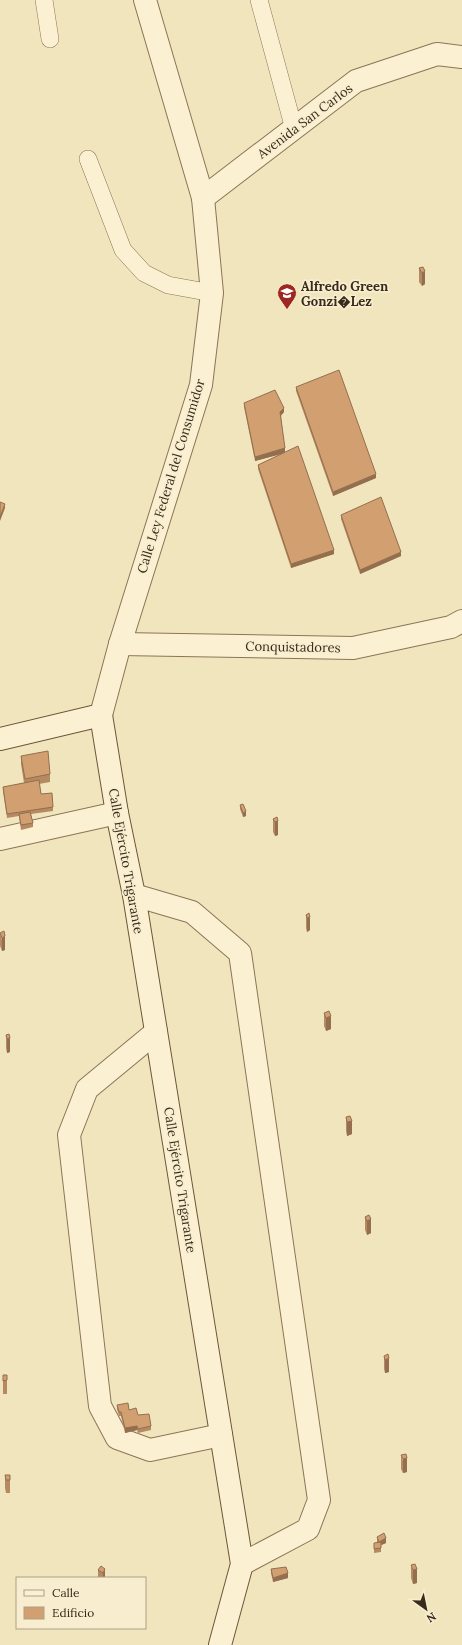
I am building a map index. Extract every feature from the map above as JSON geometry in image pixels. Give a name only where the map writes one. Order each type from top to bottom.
[{"type":"street","name":"Calle Ley Federal del Consumidor","points":[[100,715],[120,644],[201,385],[212,293],[203,198],[145,0]]},
{"type":"street","name":"Avenida San Carlos","points":[[203,198],[356,82],[437,54],[462,57]]},
{"type":"street","name":"Conquistadores","points":[[120,644],[353,648],[451,626],[462,621]]},
{"type":"street","points":[[0,739],[100,715]]},
{"type":"street","name":"Calle Ejército Trigarante","points":[[100,715],[117,813],[134,895],[242,1564],[220,1645]]},
{"type":"street","points":[[0,839],[117,813]]},
{"type":"street","points":[[134,895],[192,912],[240,953],[319,1500],[308,1529],[242,1564]]},
{"type":"street","points":[[156,1032],[87,1089],[69,1135],[100,1406],[117,1438],[150,1450],[221,1435]]},
{"type":"lane","points":[[44,0],[50,39]]},
{"type":"lane","points":[[259,0],[294,129]]},
{"type":"lane","points":[[88,159],[123,250],[144,273],[168,285],[212,293]]},
{"type":"building","points":[[423,267],[425,271],[422,273],[419,268]]},
{"type":"building","points":[[339,370],[376,474],[333,492],[296,387]]},
{"type":"building","points":[[275,390],[284,408],[280,412],[285,448],[255,457],[244,403]]},
{"type":"building","points":[[298,446],[334,550],[291,564],[258,465]]},
{"type":"building","points":[[381,497],[401,552],[360,570],[341,515]]},
{"type":"building","points":[[0,502],[5,504],[0,517]]},
{"type":"building","points":[[48,751],[50,774],[25,779],[21,756]]},
{"type":"building","points":[[39,780],[41,794],[52,793],[53,807],[7,814],[3,787]]},
{"type":"building","points":[[243,804],[246,811],[243,813],[240,805]]},
{"type":"building","points":[[30,812],[33,823],[21,825],[19,814]]},
{"type":"building","points":[[277,817],[278,821],[275,822],[273,819]]},
{"type":"building","points":[[309,913],[310,917],[307,918],[306,915]]},
{"type":"building","points":[[4,931],[5,936],[2,938],[0,933]]},
{"type":"building","points":[[329,1011],[331,1016],[326,1018],[324,1013]]},
{"type":"building","points":[[9,1034],[10,1038],[7,1039],[6,1035]]},
{"type":"building","points":[[350,1116],[352,1121],[347,1122],[346,1117]]},
{"type":"building","points":[[369,1215],[371,1219],[367,1221],[365,1217]]},
{"type":"building","points":[[388,1354],[389,1358],[385,1360],[384,1356]]},
{"type":"building","points":[[3,1375],[7,1375],[7,1380],[3,1381]]},
{"type":"building","points":[[128,1403],[129,1410],[136,1408],[138,1415],[149,1414],[151,1426],[138,1429],[137,1426],[125,1428],[121,1412],[119,1412],[117,1405]]},
{"type":"building","points":[[406,1454],[407,1458],[403,1459],[401,1455]]},
{"type":"building","points":[[5,1475],[10,1475],[10,1480],[6,1480]]},
{"type":"building","points":[[384,1533],[386,1538],[379,1542],[377,1537]]},
{"type":"building","points":[[381,1542],[381,1548],[374,1549],[374,1543]]},
{"type":"building","points":[[415,1564],[417,1569],[413,1570],[411,1565]]},
{"type":"building","points":[[101,1566],[105,1569],[103,1573],[98,1570]]},
{"type":"building","points":[[286,1567],[288,1573],[273,1578],[271,1569]]},
{"type":"place","name":"Alfredo Green Gonzi�Lez","points":[[287,310]]}]
